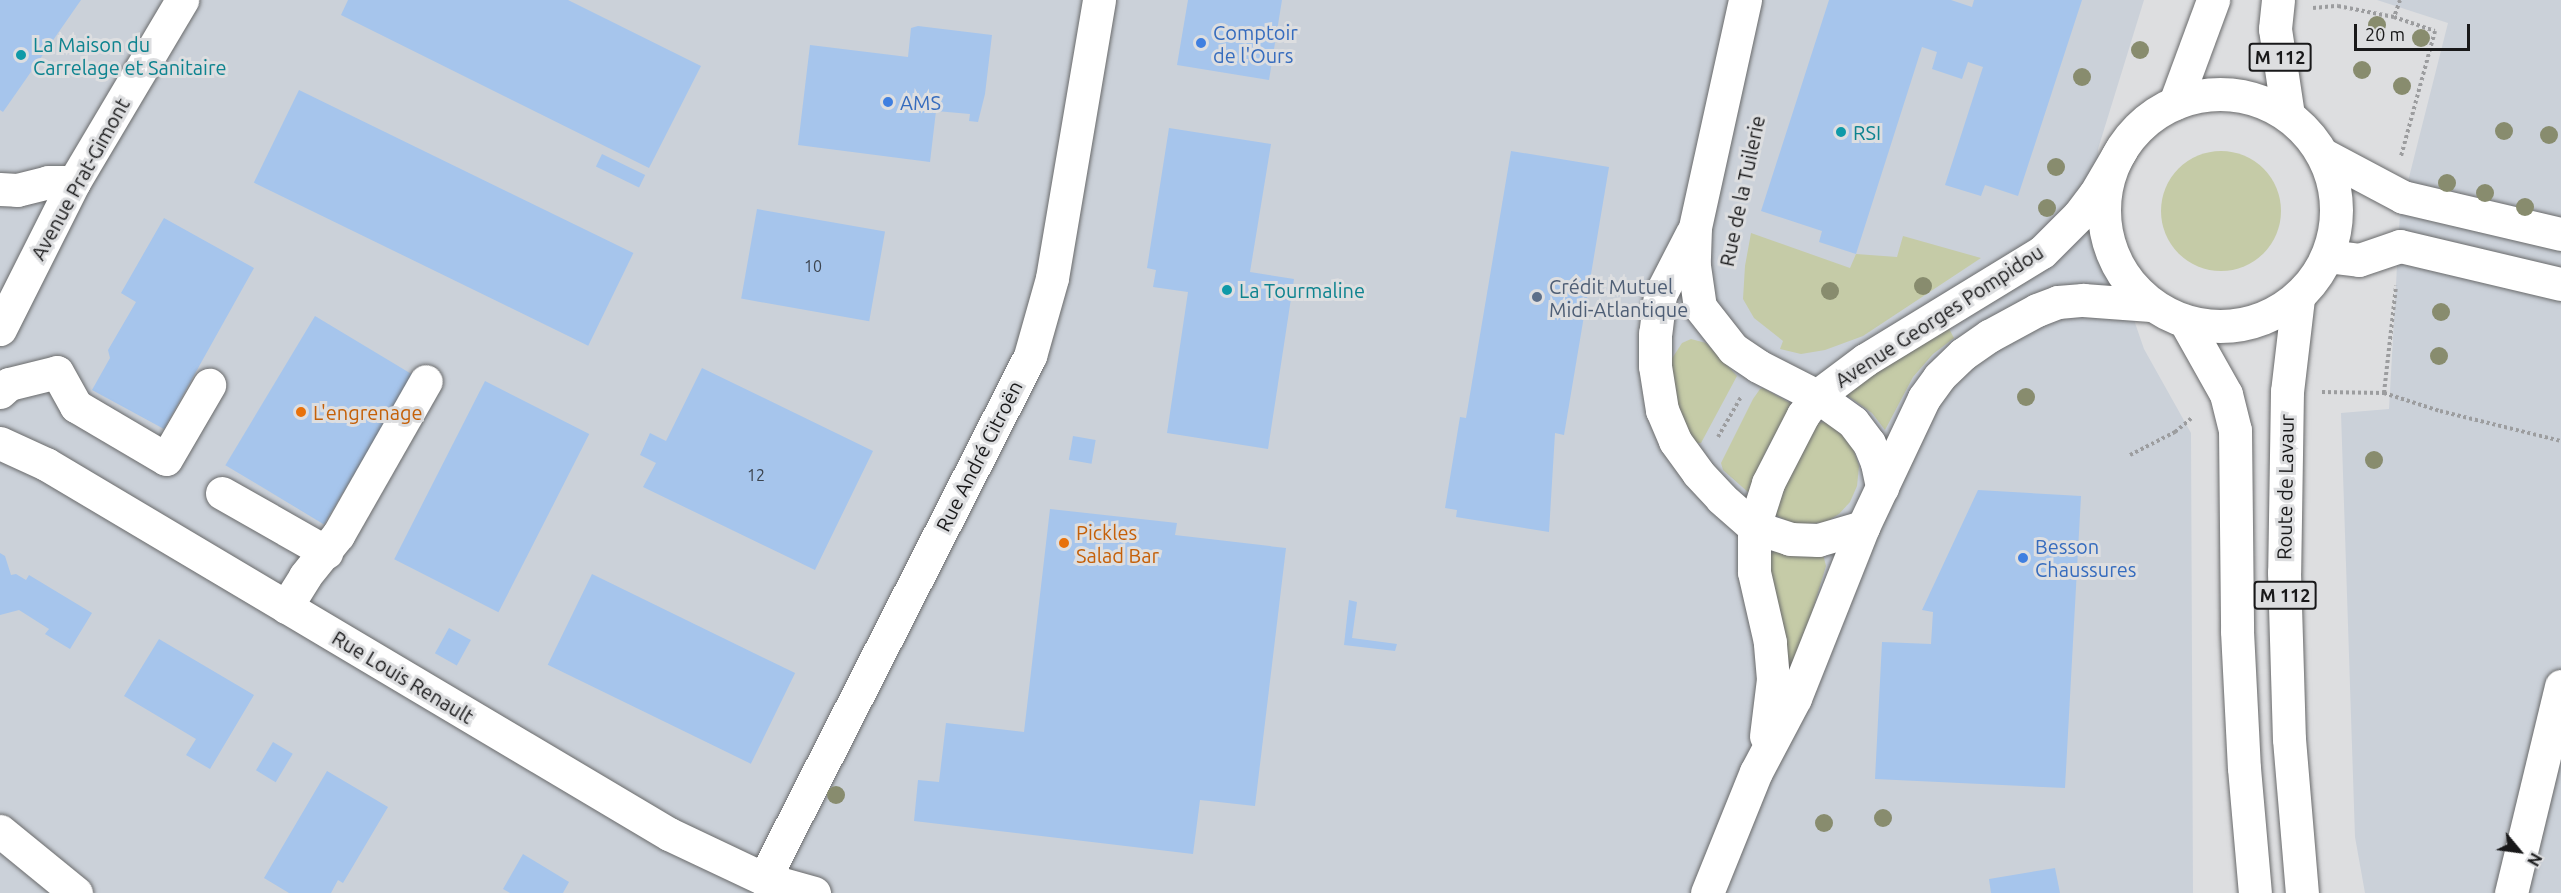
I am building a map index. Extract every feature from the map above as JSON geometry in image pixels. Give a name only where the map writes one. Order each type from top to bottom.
[{"type":"main road","name":"Avenue Prat-Gimont","points":[[4,319],[74,182],[182,0]]},
{"type":"main road","name":"Rue André Citroën","points":[[764,879],[1030,356],[1052,278],[1099,0]]},
{"type":"main road","name":"Rue de la Tuilerie","points":[[1745,0],[1695,228],[1694,266],[1700,307],[1733,349],[1758,366],[1817,396],[1853,422],[1869,443],[1878,463],[1882,487]]},
{"type":"main road","points":[[2175,103],[2213,0]]},
{"type":"main road","name":"M 112","points":[[2288,115],[2275,28],[2291,5]]},
{"type":"main road","points":[[2203,94],[2234,94],[2262,101],[2288,115],[2302,126],[2324,155],[2333,180],[2337,206],[2335,231],[2328,256],[2315,279],[2298,298],[2273,315],[2246,325],[2216,327],[2186,322],[2151,305],[2127,280],[2110,250],[2105,229],[2106,187],[2122,148],[2136,129],[2175,103],[2203,94]]},
{"type":"main road","name":"Avenue Georges Pompidou","points":[[1756,772],[1769,728],[1773,679],[1770,642],[1754,572],[1754,527],[1768,483],[1781,454],[1817,396],[1865,360],[2042,252],[2079,215],[2095,194],[2122,148]]},
{"type":"main road","points":[[2324,155],[2403,197],[2561,234]]},
{"type":"main road","points":[[0,189],[17,190],[48,182],[74,182]]},
{"type":"main road","name":"Rue de la Tuilerie","points":[[1695,228],[1660,295],[1655,366],[1662,410],[1675,441],[1698,473],[1743,520],[1754,527],[1791,539],[1818,540],[1863,527]]},
{"type":"main road","points":[[2328,256],[2359,260],[2400,246],[2561,284]]},
{"type":"main road","points":[[0,271],[4,319]]},
{"type":"main road","name":"Route de Lavaur","points":[[2298,298],[2287,391],[2284,572],[2288,716],[2302,893]]},
{"type":"main road","name":"Avenue Georges Pompidou","points":[[1707,893],[1756,772],[1794,698],[1863,527],[1924,398],[1939,377],[1963,354],[1989,336],[2019,319],[2058,302],[2083,300],[2151,305]]},
{"type":"main road","name":"M 112","points":[[2186,322],[2226,394],[2235,430],[2238,643],[2244,768],[2255,893]]},
{"type":"main road","points":[[0,392],[9,384],[57,372],[76,406],[166,459],[209,385]]},
{"type":"main road","points":[[286,607],[305,576],[326,552],[426,381]]},
{"type":"main road","name":"Rue Louis Renault","points":[[0,443],[46,464],[669,834],[764,879],[814,893]]},
{"type":"main road","points":[[222,493],[326,552]]},
{"type":"main road","points":[[2511,893],[2561,686]]},
{"type":"main road","points":[[0,831],[47,880],[76,893]]},
{"type":"path","points":[[2291,5],[2338,6],[2394,17]]},
{"type":"path","points":[[1698,473],[1758,366]]},
{"type":"path","points":[[2287,391],[2384,393],[2440,411],[2561,441]]},
{"type":"path","points":[[2130,455],[2175,432],[2226,394]]},
{"type":"shaded area","points":[[0,0],[2144,0],[2098,149],[2110,250],[2144,349],[2191,433],[2193,893],[0,893]]},
{"type":"shaded area","points":[[2377,0],[2561,0],[2561,893],[2365,893],[2355,837],[2341,413],[2389,409],[2400,213],[2448,23]]},
{"type":"green space","points":[[2221,151],[2244,156],[2263,169],[2276,188],[2281,211],[2276,234],[2263,253],[2244,266],[2221,271],[2198,266],[2179,253],[2166,234],[2161,211],[2166,188],[2179,169],[2198,156]]},
{"type":"green space","points":[[1751,233],[1850,268],[1856,254],[1897,257],[1903,236],[1981,258],[1863,336],[1825,350],[1801,354],[1780,349],[1783,341],[1754,318],[1743,299],[1745,266]]},
{"type":"green space","points":[[1947,325],[1954,338],[1933,354],[1913,377],[1885,430],[1872,413],[1844,393]]},
{"type":"green space","points":[[1691,339],[1706,343],[1737,376],[1701,443],[1696,443],[1683,421],[1671,384],[1671,360],[1682,343]]},
{"type":"green space","points":[[1763,388],[1790,403],[1790,408],[1765,453],[1749,493],[1723,470],[1721,463],[1753,399]]},
{"type":"green space","points":[[1826,422],[1842,435],[1853,449],[1859,466],[1857,486],[1850,502],[1839,514],[1826,522],[1795,525],[1774,514],[1777,498],[1816,423]]},
{"type":"green space","points":[[1774,551],[1790,555],[1823,554],[1826,566],[1785,701],[1770,585],[1769,556]]},
{"type":"building","name":"La Maison du Carrelage et Sanitaire","points":[[0,0],[81,0],[3,112],[0,110]]},
{"type":"building","points":[[348,0],[568,0],[701,66],[649,168],[341,15]]},
{"type":"building","points":[[1188,0],[1282,0],[1269,80],[1177,65]]},
{"type":"building","name":"RSI","points":[[1829,0],[1951,0],[1972,7],[1974,0],[2082,0],[2018,196],[1985,185],[1981,196],[1945,185],[1983,67],[1968,62],[1962,79],[1932,69],[1937,52],[1922,47],[1856,254],[1819,242],[1822,231],[1761,211]]},
{"type":"building","name":"AMS","points":[[918,26],[992,35],[985,94],[978,122],[969,121],[970,114],[936,111],[930,162],[798,145],[810,45],[908,57],[911,28]]},
{"type":"building","points":[[299,90],[633,253],[588,346],[254,183]]},
{"type":"building","name":"La Tourmaline","points":[[1169,128],[1271,144],[1250,272],[1294,279],[1268,449],[1167,433],[1188,292],[1153,287],[1156,270],[1147,268]]},
{"type":"building","name":"Crédit Mutuel Midi-Atlantique","points":[[1511,151],[1609,167],[1564,435],[1555,433],[1549,532],[1456,517],[1457,510],[1445,508],[1460,417],[1466,418]]},
{"type":"building","points":[[602,154],[645,175],[639,188],[596,167]]},
{"type":"building","points":[[757,209],[885,232],[869,321],[741,299]]},
{"type":"building","points":[[164,218],[254,268],[164,429],[92,390],[110,358],[108,350],[136,302],[121,293]]},
{"type":"building","points":[[315,316],[414,375],[324,524],[225,465]]},
{"type":"building","points":[[702,368],[873,451],[815,570],[643,487],[656,463],[640,455],[650,433],[666,441]]},
{"type":"building","points":[[485,381],[589,434],[498,612],[394,559]]},
{"type":"building","points":[[1073,436],[1096,440],[1091,464],[1069,460]]},
{"type":"building","points":[[1978,490],[2081,496],[2065,788],[1875,779],[1882,642],[1931,644],[1933,612],[1922,610]]},
{"type":"building","points":[[1050,509],[1177,523],[1175,535],[1286,548],[1255,806],[1200,800],[1193,854],[914,821],[918,780],[939,782],[946,723],[1024,732]]},
{"type":"building","points":[[0,553],[5,556],[11,575],[16,574],[26,580],[29,575],[92,613],[70,649],[45,634],[49,629],[19,610],[0,615]]},
{"type":"building","points":[[592,574],[795,673],[751,764],[548,665]]},
{"type":"building","points":[[1349,600],[1357,602],[1352,638],[1397,644],[1395,651],[1344,645]]},
{"type":"building","points":[[449,628],[471,640],[457,665],[435,653]]},
{"type":"building","points":[[159,639],[254,695],[210,769],[186,755],[196,739],[124,696]]},
{"type":"building","points":[[273,742],[293,754],[276,782],[256,770]]},
{"type":"building","points":[[327,771],[388,807],[343,883],[338,880],[331,893],[289,893],[264,878]]},
{"type":"building","points":[[523,854],[569,882],[563,893],[510,893],[503,889]]},
{"type":"building","points":[[2055,868],[2060,893],[1991,893],[1989,879]]},
{"type":"place","name":"Comptoir de l'Ours","points":[[1201,43]]},
{"type":"place","name":"La Maison du Carrelage et Sanitaire","points":[[21,55]]},
{"type":"place","name":"AMS","points":[[888,102]]},
{"type":"place","name":"RSI","points":[[1841,132]]},
{"type":"place","name":"La Tourmaline","points":[[1227,290]]},
{"type":"place","name":"Crédit Mutuel Midi-Atlantique","points":[[1537,297]]},
{"type":"place","name":"L'engrenage","points":[[301,412]]},
{"type":"place","name":"Pickles Salad Bar","points":[[1064,543]]},
{"type":"place","name":"Besson Chaussures","points":[[2023,558]]}]
